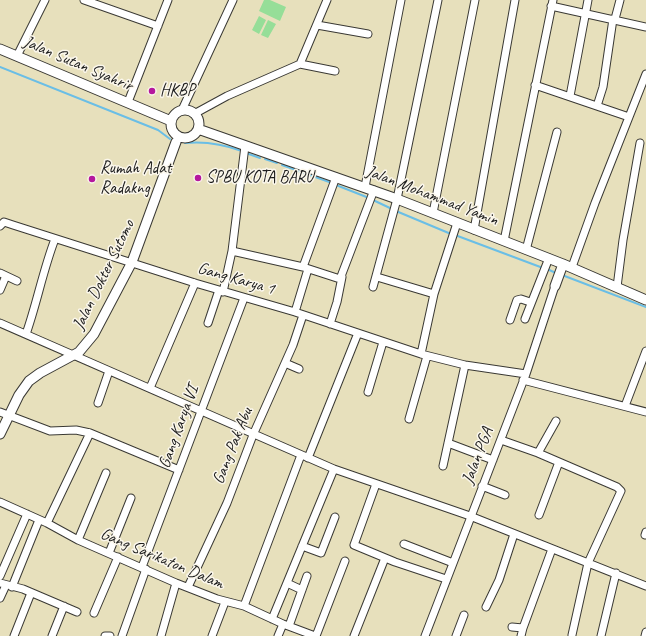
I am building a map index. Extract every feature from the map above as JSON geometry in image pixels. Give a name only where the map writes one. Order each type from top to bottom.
[{"type":"street","points":[[17,56],[45,0]]},
{"type":"street","points":[[85,0],[158,26]]},
{"type":"street","points":[[128,102],[168,0]]},
{"type":"street","points":[[191,110],[233,0]]},
{"type":"street","points":[[300,64],[327,0]]},
{"type":"street","points":[[330,324],[337,302],[342,277],[366,211],[371,190],[401,0]]},
{"type":"street","points":[[373,287],[397,199],[438,0]]},
{"type":"street","points":[[433,213],[475,0]]},
{"type":"street","points":[[474,230],[515,0]]},
{"type":"street","points":[[570,96],[588,0]]},
{"type":"street","points":[[598,106],[603,87],[614,19],[620,0]]},
{"type":"street","points":[[504,241],[552,3],[646,27]]},
{"type":"street","points":[[317,25],[368,34]]},
{"type":"street","name":"Jalan Sutan Syahrir","points":[[0,49],[169,119]]},
{"type":"street","points":[[191,110],[199,122],[199,130],[189,137],[177,138],[170,126],[169,119],[300,64],[334,71]]},
{"type":"street","points":[[572,267],[646,74]]},
{"type":"street","points":[[535,85],[570,96],[628,118]]},
{"type":"street","name":"Jalan Mohammad Yamin","points":[[199,130],[397,199],[548,259],[572,267],[646,300]]},
{"type":"street","points":[[526,250],[557,132]]},
{"type":"street","name":"Jalan Dokter Sutomo","points":[[0,434],[29,381],[85,347],[94,334],[132,262],[177,138]]},
{"type":"street","points":[[617,287],[623,240],[640,143]]},
{"type":"street","points":[[208,323],[221,291],[232,251],[245,146]]},
{"type":"street","points":[[295,312],[306,268],[336,177]]},
{"type":"street","name":"Gang Karya 1","points":[[0,226],[5,222],[195,283],[295,312],[424,355],[525,377],[646,412]]},
{"type":"street","points":[[408,420],[424,355],[434,294],[457,223]]},
{"type":"street","points":[[26,334],[37,301],[45,266],[55,239]]},
{"type":"street","points":[[232,251],[306,268],[337,279],[342,277]]},
{"type":"street","points":[[525,319],[530,302],[548,259]]},
{"type":"street","points":[[555,286],[563,264]]},
{"type":"street","points":[[0,290],[3,274],[17,280]]},
{"type":"street","points":[[376,277],[434,294]]},
{"type":"street","points":[[150,388],[195,283]]},
{"type":"street","name":"Jalan PGA","points":[[425,636],[470,516],[525,377],[555,286]]},
{"type":"street","name":"Gang Karya VI","points":[[122,636],[144,568],[179,470],[244,298]]},
{"type":"street","points":[[510,320],[517,300],[521,299],[530,302]]},
{"type":"street","name":"Gang Pak Abu","points":[[188,587],[227,503],[253,435],[285,363],[303,315]]},
{"type":"street","points":[[0,323],[304,457],[376,484],[470,516],[646,586]]},
{"type":"street","points":[[244,606],[304,457],[358,333]]},
{"type":"street","points":[[368,392],[383,342]]},
{"type":"street","points":[[626,406],[646,351]]},
{"type":"street","points":[[285,363],[299,370]]},
{"type":"street","points":[[443,466],[465,365]]},
{"type":"street","points":[[98,403],[110,371]]},
{"type":"street","points":[[0,412],[50,431],[76,430],[90,433],[179,470]]},
{"type":"street","points":[[538,453],[556,421]]},
{"type":"street","points":[[47,523],[90,433]]},
{"type":"street","points":[[501,440],[538,453],[617,487],[621,491],[588,563],[572,635]]},
{"type":"street","points":[[448,443],[493,460]]},
{"type":"street","points":[[539,515],[559,462]]},
{"type":"street","points":[[272,619],[334,469]]},
{"type":"street","points":[[78,540],[106,473]]},
{"type":"street","points":[[376,484],[354,545],[385,558],[446,579]]},
{"type":"street","points":[[482,486],[505,495]]},
{"type":"street","points":[[109,553],[130,498]]},
{"type":"street","name":"Gang Sarikaton Dalam","points":[[0,502],[47,523],[78,540],[176,583],[225,602],[233,602],[244,606],[312,636]]},
{"type":"street","points":[[0,576],[27,514]]},
{"type":"street","points":[[302,546],[321,553],[335,517]]},
{"type":"street","points":[[0,598],[39,520]]},
{"type":"street","points":[[486,608],[499,580],[514,534]]},
{"type":"street","points":[[404,544],[453,562]]},
{"type":"street","points":[[521,636],[552,549]]},
{"type":"street","points":[[94,613],[118,557]]},
{"type":"street","points":[[354,636],[385,558]]},
{"type":"street","points":[[312,636],[346,561]]},
{"type":"street","points":[[601,636],[616,574]]},
{"type":"street","points":[[278,636],[286,625],[307,576]]},
{"type":"street","points":[[161,636],[176,583]]},
{"type":"street","points":[[286,583],[302,590]]},
{"type":"street","points":[[6,585],[31,592],[77,612]]},
{"type":"street","points":[[14,636],[31,592]]},
{"type":"street","points":[[212,636],[225,602]]},
{"type":"street","points":[[52,636],[64,606]]},
{"type":"street","points":[[456,636],[464,615]]},
{"type":"street","points":[[512,628],[523,628]]},
{"type":"street","points":[[645,636],[646,632]]},
{"type":"street","points":[[105,636],[110,636]]},
{"type":"green space","points":[[264,0],[270,0],[286,7],[280,21],[259,11]]},
{"type":"green space","points":[[259,16],[266,20],[259,34],[252,30]]},
{"type":"green space","points":[[268,20],[276,24],[268,38],[261,35]]},
{"type":"waterway","points":[[0,67],[158,130],[170,139]]},
{"type":"waterway","points":[[185,143],[200,142],[242,151]]},
{"type":"waterway","points":[[246,153],[260,158]]},
{"type":"waterway","points":[[265,159],[277,163]]},
{"type":"waterway","points":[[282,165],[332,183]]},
{"type":"waterway","points":[[336,185],[369,198]]},
{"type":"waterway","points":[[373,200],[392,209]]},
{"type":"waterway","points":[[396,211],[451,234]]},
{"type":"waterway","points":[[455,235],[543,268]]},
{"type":"waterway","points":[[547,269],[556,273]]},
{"type":"waterway","points":[[562,275],[646,307]]},
{"type":"place","name":"HKBP","points":[[152,91]]},
{"type":"place","name":"SPBU KOTA BARU","points":[[198,178]]},
{"type":"place","name":"Rumah Adat Radakng","points":[[92,179]]}]
